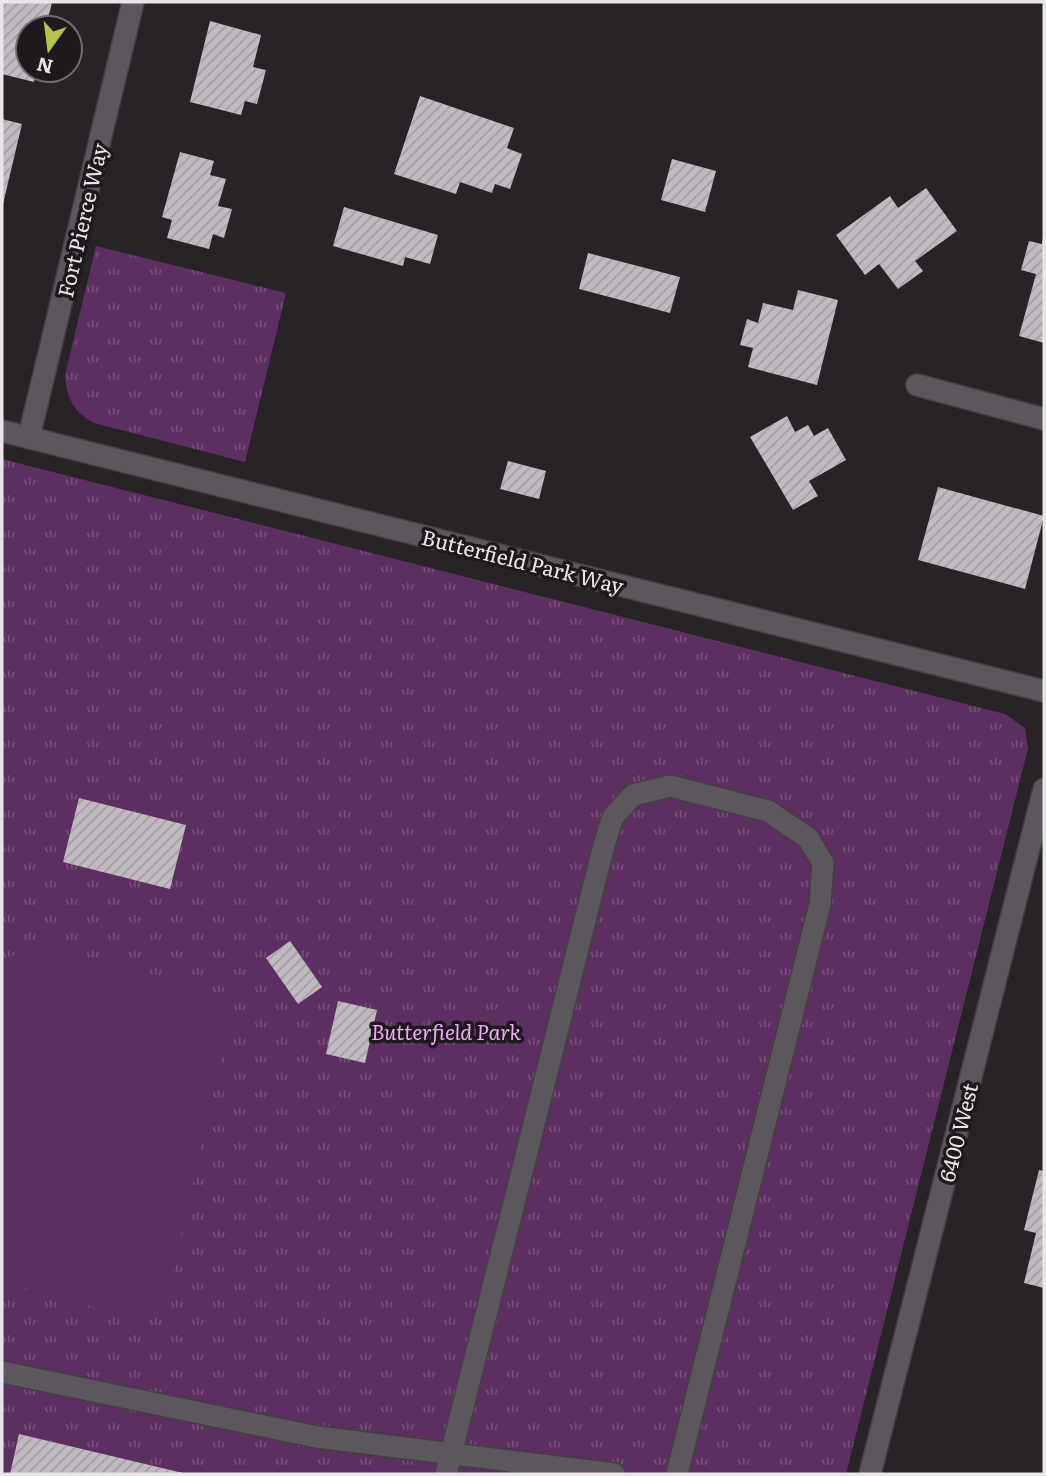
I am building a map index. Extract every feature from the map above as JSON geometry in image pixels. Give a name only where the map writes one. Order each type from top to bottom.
[{"type":"street","name":"Fort Pierce Way","points":[[29,438],[133,2]]},
{"type":"street","points":[[918,385],[1044,419]]},
{"type":"street","name":"Butterfield Park Way","points":[[2,431],[1044,691]]},
{"type":"street","points":[[446,1474],[604,845],[614,817],[633,795],[670,786],[768,811],[808,838],[823,863],[820,904],[677,1474]]},
{"type":"street","name":"6400 West","points":[[870,1474],[1044,789]]},
{"type":"street","points":[[2,1372],[317,1437],[614,1474]]},
{"type":"green space","points":[[96,246],[286,293],[245,462],[94,423],[72,404],[65,375]]},
{"type":"green space","name":"Butterfield Park","points":[[2,459],[1005,714],[1025,728],[1028,748],[846,1474],[2,1474]]},
{"type":"green space","points":[[41,946],[213,990],[229,1024],[168,1293],[132,1317],[2,1282],[2,978],[6,958]]},
{"type":"building","points":[[2,2],[52,2],[49,14],[14,14],[14,77],[2,74]]},
{"type":"building","points":[[210,21],[261,35],[253,67],[266,70],[257,104],[245,101],[241,115],[190,102]]},
{"type":"building","points":[[420,96],[514,128],[507,148],[522,154],[510,189],[495,184],[492,193],[460,182],[456,194],[394,174]]},
{"type":"building","points":[[2,119],[22,124],[3,204],[2,204]]},
{"type":"building","points":[[180,152],[214,161],[210,175],[226,179],[218,206],[232,209],[224,238],[213,234],[209,249],[167,238],[172,220],[162,217]]},
{"type":"building","points":[[672,159],[716,171],[705,212],[661,200]]},
{"type":"building","points":[[926,188],[957,231],[915,261],[923,271],[898,289],[879,264],[865,275],[836,235],[890,196],[898,208]]},
{"type":"building","points":[[344,207],[438,235],[430,264],[405,257],[403,266],[333,246]]},
{"type":"building","points":[[1043,237],[1044,343],[1019,336],[1036,274],[1021,270],[1029,241],[1042,244]]},
{"type":"building","points":[[588,253],[680,277],[670,313],[579,289]]},
{"type":"building","points":[[798,290],[838,300],[817,385],[748,367],[753,348],[740,345],[747,319],[758,323],[763,303],[793,310]]},
{"type":"building","points":[[787,416],[795,432],[808,425],[814,436],[828,428],[846,460],[809,481],[818,496],[793,510],[750,437]]},
{"type":"building","points":[[508,461],[546,471],[539,499],[500,489]]},
{"type":"building","points":[[938,487],[1044,516],[1025,589],[918,560]]},
{"type":"building","points":[[79,798],[186,825],[170,889],[63,862]]},
{"type":"building","points":[[290,941],[322,987],[298,1004],[266,958]]},
{"type":"building","points":[[338,1001],[377,1010],[365,1063],[326,1054]]},
{"type":"building","points":[[1039,1170],[1044,1171],[1044,1288],[1024,1283],[1036,1233],[1024,1230]]},
{"type":"building","points":[[19,1434],[183,1473],[183,1474],[10,1474]]}]
